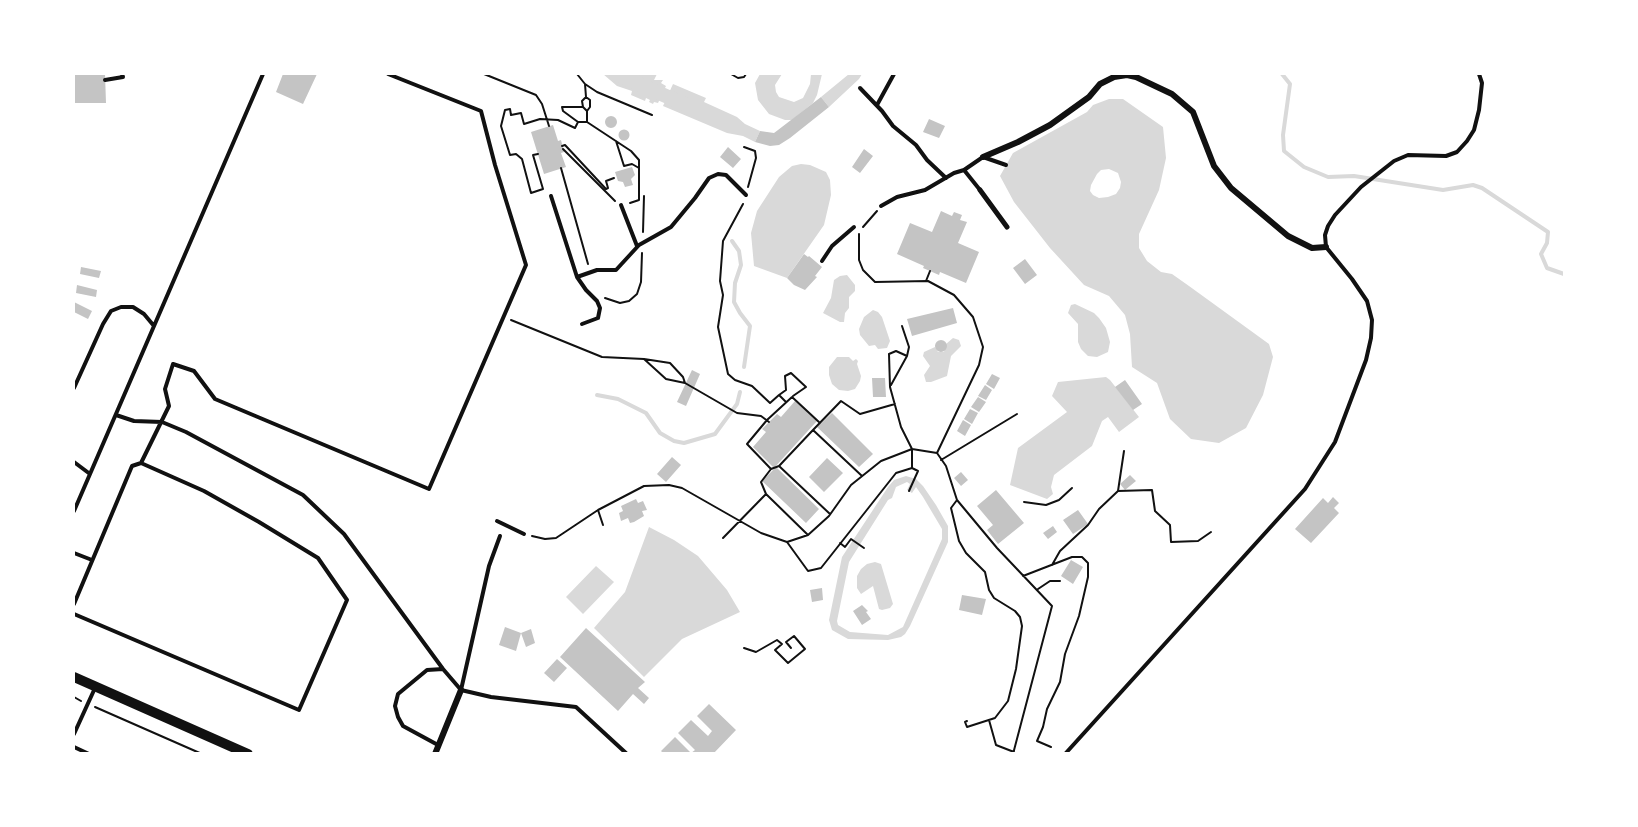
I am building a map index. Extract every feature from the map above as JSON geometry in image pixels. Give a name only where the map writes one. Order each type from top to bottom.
[{"type":"street","points":[[983,157],[1050,125],[1089,97],[1100,84],[1114,77],[1136,77],[1172,94],[1193,112],[1214,166],[1231,188],[1288,236],[1312,248],[1326,247]]},
{"type":"street","points":[[980,190],[1007,227]]},
{"type":"street","points":[[74,677],[248,753]]},
{"type":"street","points":[[435,753],[461,690]]},
{"type":"lane","points":[[105,80],[123,77],[122,74]]},
{"type":"lane","points":[[74,511],[263,74]]},
{"type":"lane","points":[[141,463],[169,406],[165,389],[173,364],[194,371],[215,399],[429,489],[526,265],[480,111],[388,74]]},
{"type":"lane","points":[[877,105],[894,74]]},
{"type":"lane","points":[[1065,753],[1305,489],[1335,442],[1366,360],[1372,320],[1367,302],[1326,247],[1325,235],[1331,221],[1365,184],[1387,166],[1408,155],[1446,156],[1457,152],[1474,130],[1482,82],[1479,74]]},
{"type":"lane","points":[[860,88],[877,105],[892,126],[916,145],[927,160],[946,178]]},
{"type":"lane","points":[[881,206],[897,197],[925,190],[964,170],[983,157],[1006,165]]},
{"type":"lane","points":[[964,170],[980,190]]},
{"type":"lane","points":[[577,277],[597,270],[616,270],[638,246],[671,226],[709,178],[718,174],[726,175],[746,195]]},
{"type":"lane","points":[[551,196],[577,277],[600,308],[598,318],[582,324]]},
{"type":"lane","points":[[621,205],[638,246]]},
{"type":"lane","points":[[822,261],[832,246],[854,227]]},
{"type":"lane","points":[[74,388],[111,311],[121,307],[133,307],[144,314],[154,327]]},
{"type":"lane","points":[[116,415],[134,421],[162,422],[186,432],[303,495],[344,534],[443,669],[461,690],[491,697],[576,707],[627,753]]},
{"type":"lane","points":[[74,462],[90,474]]},
{"type":"lane","points":[[74,604],[132,466],[141,463],[204,491],[318,558],[347,600],[299,710],[74,614]]},
{"type":"lane","points":[[497,521],[524,534]]},
{"type":"lane","points":[[461,690],[489,566],[500,537]]},
{"type":"lane","points":[[74,553],[92,560]]},
{"type":"lane","points":[[438,745],[403,726],[395,706],[398,694],[427,670],[443,669]]},
{"type":"lane","points":[[74,734],[96,687]]},
{"type":"lane","points":[[74,747],[89,753]]},
{"type":"path","points":[[484,74],[536,95],[542,104],[549,126]]},
{"type":"path","points":[[577,74],[585,84],[603,95],[652,115]]},
{"type":"path","points":[[731,74],[738,78],[747,74]]},
{"type":"path","points":[[585,84],[585,96],[582,101],[587,111]]},
{"type":"path","points":[[585,96],[590,100],[587,122]]},
{"type":"path","points":[[583,107],[562,107],[563,111],[578,122],[587,122],[631,151],[639,160],[639,200],[619,206],[563,147],[565,145],[606,189],[608,188],[606,181],[614,178]]},
{"type":"path","points":[[538,154],[533,155],[543,189],[531,193],[522,159],[516,154],[510,155],[501,126],[505,110],[510,109],[511,115],[521,113],[524,124],[540,119],[558,120],[575,128],[578,122]]},
{"type":"path","points":[[616,141],[624,166],[632,164],[639,168]]},
{"type":"path","points":[[561,168],[590,271]]},
{"type":"path","points":[[643,239],[644,196]]},
{"type":"path","points":[[881,206],[860,231],[857,239],[859,260],[863,270],[875,282],[926,281],[954,296],[973,317],[983,347],[979,366],[937,453]]},
{"type":"path","points":[[733,225],[723,241],[720,281],[723,295],[718,327],[728,374],[735,380],[752,386],[770,402],[786,390],[784,376],[791,373],[806,387],[786,402],[747,444],[771,470]]},
{"type":"path","points":[[601,295],[608,301],[620,303],[629,301],[637,294],[641,282],[643,250]]},
{"type":"path","points":[[926,281],[930,271]]},
{"type":"path","points":[[509,319],[603,357],[644,358],[670,363],[685,383]]},
{"type":"path","points":[[890,387],[907,356],[909,347],[902,326]]},
{"type":"path","points":[[907,356],[896,351],[889,354],[890,387],[901,427],[912,449],[912,468]]},
{"type":"path","points":[[644,358],[666,379],[685,383],[736,413],[761,416],[768,421]]},
{"type":"path","points":[[779,395],[786,402]]},
{"type":"path","points":[[792,397],[820,423]]},
{"type":"path","points":[[808,535],[766,494],[761,482],[841,401],[860,414],[895,404]]},
{"type":"path","points":[[941,460],[1017,414]]},
{"type":"path","points":[[813,429],[862,476]]},
{"type":"path","points":[[787,542],[808,535],[830,514],[851,485],[881,461],[912,449],[937,453]]},
{"type":"path","points":[[1052,565],[1060,551],[1088,525],[1118,491],[1124,451]]},
{"type":"path","points":[[937,453],[946,466],[957,500],[1052,606],[1013,753],[996,745],[989,720]]},
{"type":"path","points":[[778,465],[830,514]]},
{"type":"path","points":[[524,534],[545,539],[556,538],[598,510],[644,486],[669,485],[682,488],[761,533],[787,542],[808,571],[821,568],[896,473],[912,468],[918,471],[909,491]]},
{"type":"path","points":[[1024,502],[1046,506],[1072,488]]},
{"type":"path","points":[[1118,491],[1152,490],[1155,511],[1170,525],[1171,542],[1198,542],[1211,532]]},
{"type":"path","points":[[723,538],[766,494]]},
{"type":"path","points":[[957,500],[951,508],[959,541],[966,554],[985,572],[989,590],[994,598],[1015,611],[1020,617],[1022,626],[1018,658],[1008,701],[994,718],[967,727],[965,722],[967,722]]},
{"type":"path","points":[[598,510],[603,525]]},
{"type":"path","points":[[840,543],[845,547],[851,539],[864,548]]},
{"type":"path","points":[[1023,576],[1076,556],[1086,558],[1089,569],[1079,616],[1065,654],[1060,682],[1047,709],[1037,741],[1051,747]]},
{"type":"path","points":[[1037,590],[1050,581],[1060,581]]},
{"type":"path","points":[[744,648],[756,652],[777,640],[782,644],[775,650],[788,663],[805,649],[794,636],[786,642],[790,648]]},
{"type":"path","points":[[74,698],[202,753]]},
{"type":"shaded area","points":[[603,74],[610,74],[624,82],[612,74],[657,74],[654,80],[663,80],[661,83],[666,86],[658,103],[653,104],[646,98],[645,101],[631,95],[632,91],[617,86]]},
{"type":"shaded area","points":[[760,74],[782,74],[775,85],[776,92],[779,97],[794,102],[803,98],[810,84],[811,74],[822,74],[813,103],[792,120],[785,120],[769,114],[758,100],[755,83]]},
{"type":"shaded area","points":[[849,74],[862,74],[829,107],[821,97]]},
{"type":"shaded area","points":[[673,84],[706,98],[704,102],[737,117],[745,124],[760,131],[755,142],[743,136],[727,133],[663,106]]},
{"type":"shaded area","points":[[1109,99],[1123,99],[1163,127],[1166,158],[1159,190],[1139,234],[1139,248],[1147,261],[1161,272],[1172,274],[1269,344],[1273,357],[1263,395],[1246,428],[1219,443],[1191,439],[1170,419],[1157,383],[1132,367],[1130,334],[1125,315],[1109,296],[1084,285],[1050,248],[1014,202],[1000,176],[1013,153],[1087,112],[1093,105]],"holes":[[[1109,169],[1118,173],[1121,182],[1116,194],[1099,198],[1093,195],[1090,191],[1091,185],[1101,170]]]},
{"type":"shaded area","points":[[801,164],[826,172],[830,180],[831,195],[824,225],[787,278],[754,266],[751,233],[757,211],[779,177],[792,166]]},
{"type":"shaded area","points":[[847,275],[855,285],[855,291],[849,297],[849,308],[845,313],[844,322],[840,322],[823,313],[831,298],[834,280]]},
{"type":"shaded area","points":[[1075,304],[1094,313],[1106,328],[1110,342],[1108,352],[1097,357],[1088,356],[1081,349],[1078,342],[1078,324],[1068,313],[1071,305]]},
{"type":"shaded area","points":[[873,310],[882,317],[890,341],[887,348],[878,349],[875,345],[869,346],[860,335],[859,329],[864,317]]},
{"type":"shaded area","points":[[953,338],[959,340],[961,346],[951,356],[947,376],[926,382],[924,375],[930,366],[923,356],[924,352],[935,347],[938,352],[944,352],[946,344]]},
{"type":"shaded area","points":[[837,357],[849,357],[853,361],[856,359],[858,361],[861,376],[855,389],[839,390],[832,384],[829,367]]},
{"type":"shaded area","points":[[1106,377],[1139,417],[1119,432],[1108,417],[1102,421],[1092,446],[1054,475],[1051,487],[1053,494],[1047,499],[1010,485],[1018,448],[1067,412],[1052,396],[1058,382]]},
{"type":"shaded area","points":[[906,476],[916,479],[923,486],[948,526],[948,542],[905,634],[888,640],[848,639],[832,630],[829,620],[842,557],[894,480]],"holes":[[[907,482],[910,484],[907,490],[912,493],[916,487],[942,529],[942,539],[903,627],[888,635],[850,632],[838,625],[837,621],[849,562],[888,500],[892,498],[896,487]]]},
{"type":"shaded area","points":[[649,527],[698,556],[727,590],[740,612],[682,639],[644,677],[594,628],[625,592]]},
{"type":"shaded area","points":[[875,562],[881,564],[893,604],[890,608],[882,610],[879,609],[873,586],[861,594],[857,588],[857,576],[861,569]]},
{"type":"shaded area","points":[[596,566],[614,582],[583,614],[566,597]]},
{"type":"building","points":[[74,74],[105,74],[106,103],[74,103]]},
{"type":"building","points":[[283,74],[317,74],[303,104],[276,92]]},
{"type":"building","points":[[821,97],[829,107],[790,138],[779,145],[770,146],[755,142],[760,131],[774,133]]},
{"type":"building","points":[[611,116],[617,122],[611,128],[605,122]]},
{"type":"building","points":[[929,119],[945,126],[939,138],[923,132]]},
{"type":"building","points":[[553,125],[558,141],[561,140],[564,152],[561,153],[566,167],[544,174],[531,132]]},
{"type":"building","points":[[624,129],[630,135],[624,141],[618,135]]},
{"type":"building","points":[[728,147],[741,159],[733,168],[720,157]]},
{"type":"building","points":[[864,149],[873,156],[860,173],[852,167]]},
{"type":"building","points":[[632,167],[635,175],[631,179],[633,185],[625,187],[623,182],[618,181],[615,172]]},
{"type":"building","points":[[941,211],[952,216],[954,212],[962,215],[960,220],[967,222],[958,243],[979,252],[966,283],[940,272],[939,275],[897,254],[910,223],[932,232]]},
{"type":"building","points":[[804,254],[822,267],[815,276],[817,277],[805,290],[794,285],[787,278]]},
{"type":"building","points":[[1025,259],[1037,275],[1025,284],[1013,268]]},
{"type":"building","points":[[81,267],[101,271],[99,278],[80,274]]},
{"type":"building","points":[[77,285],[97,290],[96,297],[76,293]]},
{"type":"building","points":[[74,302],[92,311],[88,319],[74,312]]},
{"type":"building","points":[[953,308],[957,323],[912,336],[907,319]]},
{"type":"building","points":[[943,340],[947,346],[943,352],[939,352],[935,344]]},
{"type":"building","points":[[692,370],[700,374],[686,406],[677,402]]},
{"type":"building","points":[[992,374],[1000,378],[994,389],[986,384]]},
{"type":"building","points":[[872,378],[885,378],[886,397],[873,397]]},
{"type":"building","points":[[1125,380],[1142,404],[1133,410],[1115,387]]},
{"type":"building","points":[[985,385],[992,390],[986,400],[978,396]]},
{"type":"building","points":[[978,397],[986,402],[979,412],[971,407]]},
{"type":"building","points":[[795,401],[817,421],[774,468],[753,447],[766,432],[762,429],[777,414],[781,417]]},
{"type":"building","points":[[970,409],[978,413],[972,424],[964,419]]},
{"type":"building","points":[[832,413],[873,454],[859,467],[817,427]]},
{"type":"building","points":[[963,420],[971,425],[965,436],[957,431]]},
{"type":"building","points":[[672,457],[681,465],[666,482],[657,474]]},
{"type":"building","points":[[827,458],[843,473],[824,492],[809,477]]},
{"type":"building","points":[[776,467],[819,509],[806,523],[762,481]]},
{"type":"building","points":[[961,472],[968,480],[961,486],[954,478]]},
{"type":"building","points":[[1130,475],[1136,481],[1125,490],[1120,484]]},
{"type":"building","points":[[996,490],[1024,523],[998,544],[987,530],[993,525],[977,506]]},
{"type":"building","points":[[1333,497],[1339,503],[1334,508],[1339,513],[1311,543],[1295,529],[1323,498],[1328,503]]},
{"type":"building","points":[[636,499],[638,503],[643,501],[647,510],[642,511],[644,516],[630,523],[628,518],[621,521],[619,513],[623,511],[621,506]]},
{"type":"building","points":[[1078,510],[1088,524],[1073,534],[1063,520]]},
{"type":"building","points":[[1053,526],[1057,532],[1048,539],[1043,533]]},
{"type":"building","points":[[1071,560],[1083,567],[1073,584],[1061,576]]},
{"type":"building","points":[[822,588],[823,600],[812,602],[810,590]]},
{"type":"building","points":[[962,595],[986,599],[982,615],[959,610]]},
{"type":"building","points":[[862,605],[868,611],[866,612],[871,619],[862,625],[853,611]]},
{"type":"building","points":[[505,627],[521,633],[516,651],[499,645]]},
{"type":"building","points":[[586,628],[645,682],[638,688],[649,698],[644,704],[633,694],[618,711],[560,657]]},
{"type":"building","points":[[531,629],[535,643],[526,647],[521,633]]},
{"type":"building","points":[[557,659],[567,668],[554,682],[544,673]]},
{"type":"building","points":[[709,704],[736,730],[713,754],[664,754],[661,751],[675,737],[691,753],[695,750],[678,733],[691,720],[708,736],[712,731],[697,716]]},
{"type":"waterway","points":[[616,74],[684,104]]},
{"type":"waterway","points":[[1282,74],[1290,84],[1283,135],[1284,151],[1304,167],[1328,177],[1354,176],[1443,190],[1473,185],[1482,188],[1548,232],[1547,243],[1541,254],[1547,268],[1564,274]]},
{"type":"waterway","points":[[732,241],[739,251],[741,265],[735,283],[734,302],[750,326],[744,367]]},
{"type":"waterway","points":[[597,395],[618,399],[646,413],[660,433],[674,441],[684,443],[715,434],[737,404],[740,392]]}]
